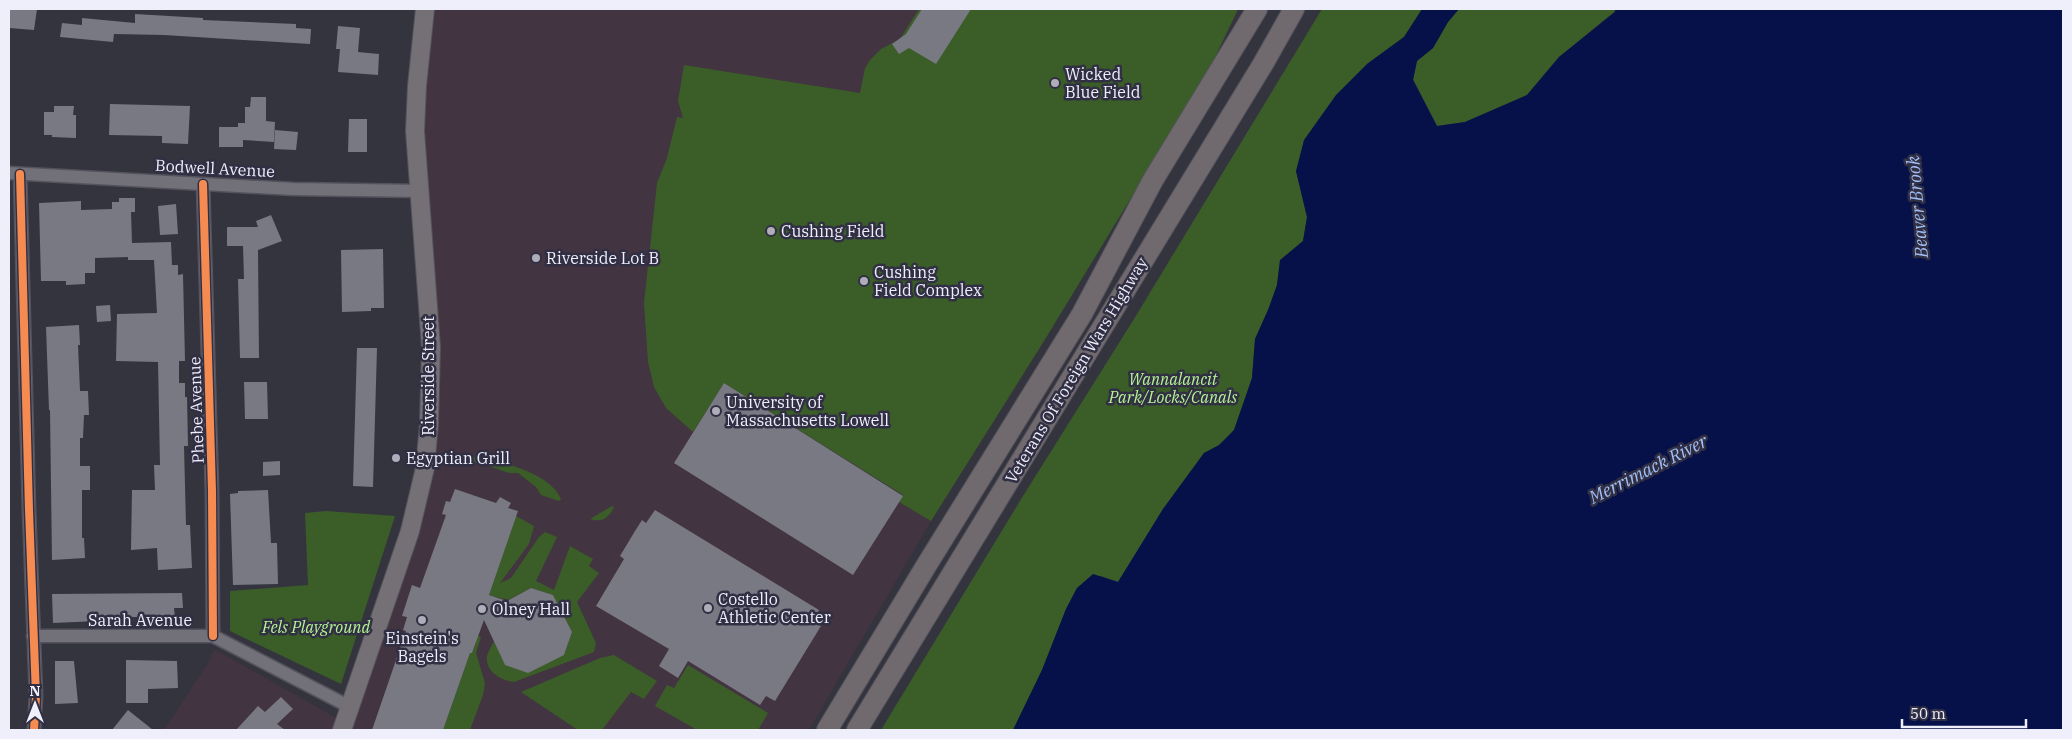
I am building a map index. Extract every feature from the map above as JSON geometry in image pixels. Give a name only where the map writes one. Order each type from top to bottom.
[{"type":"main road","name":"Riverside Street","points":[[342,730],[410,531],[425,468],[429,424],[431,347],[415,131],[417,86],[425,9]]},
{"type":"main road","name":"Veterans Of Foreign Wars Highway","points":[[827,730],[930,558],[1082,314],[1153,180],[1257,9]]},
{"type":"main road","name":"Veterans Of Foreign Wars Highway","points":[[857,730],[1258,72],[1294,9]]},
{"type":"street","name":"Bodwell Avenue","points":[[15,174],[293,188],[420,191]]},
{"type":"street","points":[[15,174],[36,696],[34,730]]},
{"type":"street","name":"Phebe Avenue","points":[[204,184],[212,491],[213,636]]},
{"type":"street","name":"Sarah Avenue","points":[[33,636],[213,636],[350,707]]},
{"type":"shaded area","name":"University of Massachusetts Lowell","points":[[430,9],[1238,9],[1235,18],[1182,111],[1044,341],[931,521],[809,730],[164,730],[208,663],[214,649],[349,725],[428,475],[419,147]]},
{"type":"green space","name":"Cushing Field Complex","points":[[919,9],[1238,9],[1210,68],[1044,341],[931,521],[899,502],[903,495],[724,383],[693,432],[666,408],[654,387],[648,362],[644,303],[657,183],[667,158],[677,117],[683,118],[678,101],[684,65],[860,93],[865,68],[870,60],[881,49],[900,39]]},
{"type":"green space","name":"Wannalancit Park/Locks/Canals","points":[[1322,9],[1422,9],[1404,37],[1367,64],[1296,171],[1307,217],[1303,241],[1280,261],[1277,285],[1255,339],[1252,378],[1234,430],[1219,446],[1204,453],[1163,509],[1118,582],[1101,576],[1077,588],[1066,609],[1042,670],[1013,730],[881,730],[1023,496],[1134,319]]},
{"type":"green space","points":[[1459,9],[1615,9],[1615,11],[1559,57],[1527,95],[1465,122],[1437,126],[1413,79],[1417,61],[1433,48],[1448,22]]},
{"type":"green space","points":[[441,453],[474,457],[509,465],[541,478],[553,488],[561,499],[559,501],[541,495],[536,487],[518,473],[509,473],[486,465],[442,456]]},
{"type":"green space","points":[[612,506],[614,507],[612,511],[605,519],[590,519]]},
{"type":"green space","name":"Fels Playground","points":[[326,511],[395,516],[341,684],[230,631],[230,591],[308,585],[305,513]]},
{"type":"green space","points":[[516,516],[534,526],[529,544],[500,583],[511,578],[539,537],[545,532],[557,537],[536,581],[554,590],[570,546],[593,559],[589,566],[599,573],[577,602],[596,643],[594,652],[514,682],[499,677],[489,667],[487,656],[494,641],[505,665],[564,655],[572,632],[553,595],[531,588],[508,600],[489,595]]},
{"type":"green space","points":[[475,635],[481,637],[476,653],[485,683],[483,695],[470,730],[443,730],[470,653],[472,653],[476,643]]},
{"type":"green space","points":[[614,655],[657,681],[644,699],[631,692],[602,730],[578,730],[521,692],[600,658]]},
{"type":"green space","points":[[688,665],[768,713],[758,730],[697,730],[655,706],[667,685],[674,688]]},
{"type":"water","points":[[1422,9],[1459,9],[1448,22],[1433,48],[1417,61],[1413,80],[1437,126],[1465,122],[1527,95],[1559,57],[1615,12],[1615,9],[2063,9],[2063,730],[1013,730],[1042,670],[1066,609],[1077,588],[1093,574],[1118,582],[1163,509],[1204,453],[1219,445],[1234,430],[1252,378],[1255,339],[1277,285],[1280,260],[1303,241],[1307,217],[1296,171],[1304,140],[1336,95],[1367,64],[1404,37]]},
{"type":"building","points":[[9,9],[37,9],[34,30],[9,28]]},
{"type":"building","points":[[922,9],[971,9],[936,64],[909,48],[899,54],[892,44],[906,34]]},
{"type":"building","points":[[135,14],[203,18],[203,20],[296,24],[296,28],[311,29],[310,44],[164,35],[114,34],[113,42],[60,37],[62,23],[82,25],[82,18],[135,23]]},
{"type":"building","points":[[338,26],[360,28],[358,52],[379,54],[378,75],[338,72],[340,49],[336,49]]},
{"type":"building","points":[[251,97],[266,97],[266,121],[275,122],[274,142],[243,140],[243,147],[219,147],[219,127],[238,127],[238,123],[245,123],[245,107],[250,107]]},
{"type":"building","points":[[110,104],[190,106],[188,144],[162,143],[162,136],[109,135]]},
{"type":"building","points":[[54,106],[74,106],[73,115],[76,115],[76,138],[44,135],[44,112],[54,112]]},
{"type":"building","points":[[349,119],[367,119],[367,152],[348,152]]},
{"type":"building","points":[[275,130],[298,132],[296,150],[274,149]]},
{"type":"building","points":[[119,198],[135,198],[135,212],[131,212],[132,243],[171,242],[172,265],[178,265],[178,275],[183,274],[185,361],[179,361],[179,383],[185,383],[185,397],[187,397],[188,446],[184,446],[186,525],[190,525],[192,568],[158,570],[157,548],[131,550],[132,490],[155,490],[154,465],[160,465],[158,362],[116,361],[117,314],[157,313],[154,260],[128,260],[128,257],[95,258],[95,273],[85,273],[85,284],[66,285],[66,281],[41,281],[39,203],[81,201],[81,210],[112,209],[112,202],[119,202]]},
{"type":"building","points":[[176,204],[178,234],[160,235],[158,206]]},
{"type":"building","points":[[271,215],[282,241],[258,250],[259,358],[240,358],[238,279],[244,279],[243,246],[227,246],[227,227],[258,227],[256,221]]},
{"type":"building","points":[[383,249],[384,308],[371,308],[371,311],[342,312],[341,250]]},
{"type":"building","points":[[110,305],[111,321],[97,322],[96,306]]},
{"type":"building","points":[[79,325],[80,391],[88,391],[89,415],[84,415],[83,438],[80,438],[80,466],[90,466],[90,490],[82,490],[82,538],[84,538],[85,558],[52,560],[50,410],[46,327]]},
{"type":"building","points":[[357,348],[377,348],[373,487],[353,486]]},
{"type":"building","points":[[244,382],[267,382],[268,419],[245,419]]},
{"type":"building","points":[[724,383],[903,496],[853,575],[674,463]]},
{"type":"building","points":[[280,461],[280,475],[263,476],[263,462]]},
{"type":"building","name":"Olney Hall","points":[[455,489],[496,503],[500,497],[511,503],[508,508],[518,511],[489,595],[507,601],[531,588],[553,595],[572,632],[564,655],[528,673],[505,665],[484,620],[472,653],[470,653],[443,730],[372,730],[406,631],[403,630],[407,617],[402,616],[412,585],[420,588],[446,515],[442,514],[446,501],[450,502]]},
{"type":"building","points":[[268,490],[271,543],[277,543],[278,584],[233,585],[230,494],[238,493],[238,491]]},
{"type":"building","name":"Costello Athletic Center","points":[[655,510],[819,610],[814,622],[821,626],[775,701],[766,696],[760,705],[688,661],[678,678],[659,666],[669,649],[596,606],[624,559],[620,556],[635,531],[642,520],[646,523]]},
{"type":"building","points":[[182,593],[183,608],[174,608],[175,617],[121,617],[121,620],[53,623],[52,594]]},
{"type":"building","points":[[126,660],[177,661],[178,688],[148,689],[148,703],[126,703]]},
{"type":"building","points":[[55,661],[74,661],[78,703],[55,704]]},
{"type":"building","points":[[281,697],[293,709],[277,724],[285,730],[236,730],[258,706],[265,712]]},
{"type":"building","points":[[128,710],[153,730],[112,730]]},
{"type":"cycle path","points":[[20,174],[36,696],[34,730]]},
{"type":"cycle path","points":[[203,184],[212,491],[213,636]]},
{"type":"place","name":"Wicked Blue Field","points":[[1055,83]]},
{"type":"place","name":"Cushing Field","points":[[771,231]]},
{"type":"place","name":"Riverside Lot B","points":[[536,258]]},
{"type":"place","name":"Cushing Field Complex","points":[[864,281]]},
{"type":"place","name":"University of Massachusetts Lowell","points":[[716,411]]},
{"type":"place","name":"Egyptian Grill","points":[[396,458]]},
{"type":"place","name":"Costello Athletic Center","points":[[708,608]]},
{"type":"place","name":"Olney Hall","points":[[482,609]]},
{"type":"place","name":"Einstein's Bagels","points":[[422,620]]},
{"type":"water label","name":"Beaver Brook","points":[[1917,207]]},
{"type":"water label","name":"Merrimack River","points":[[1648,469]]}]
